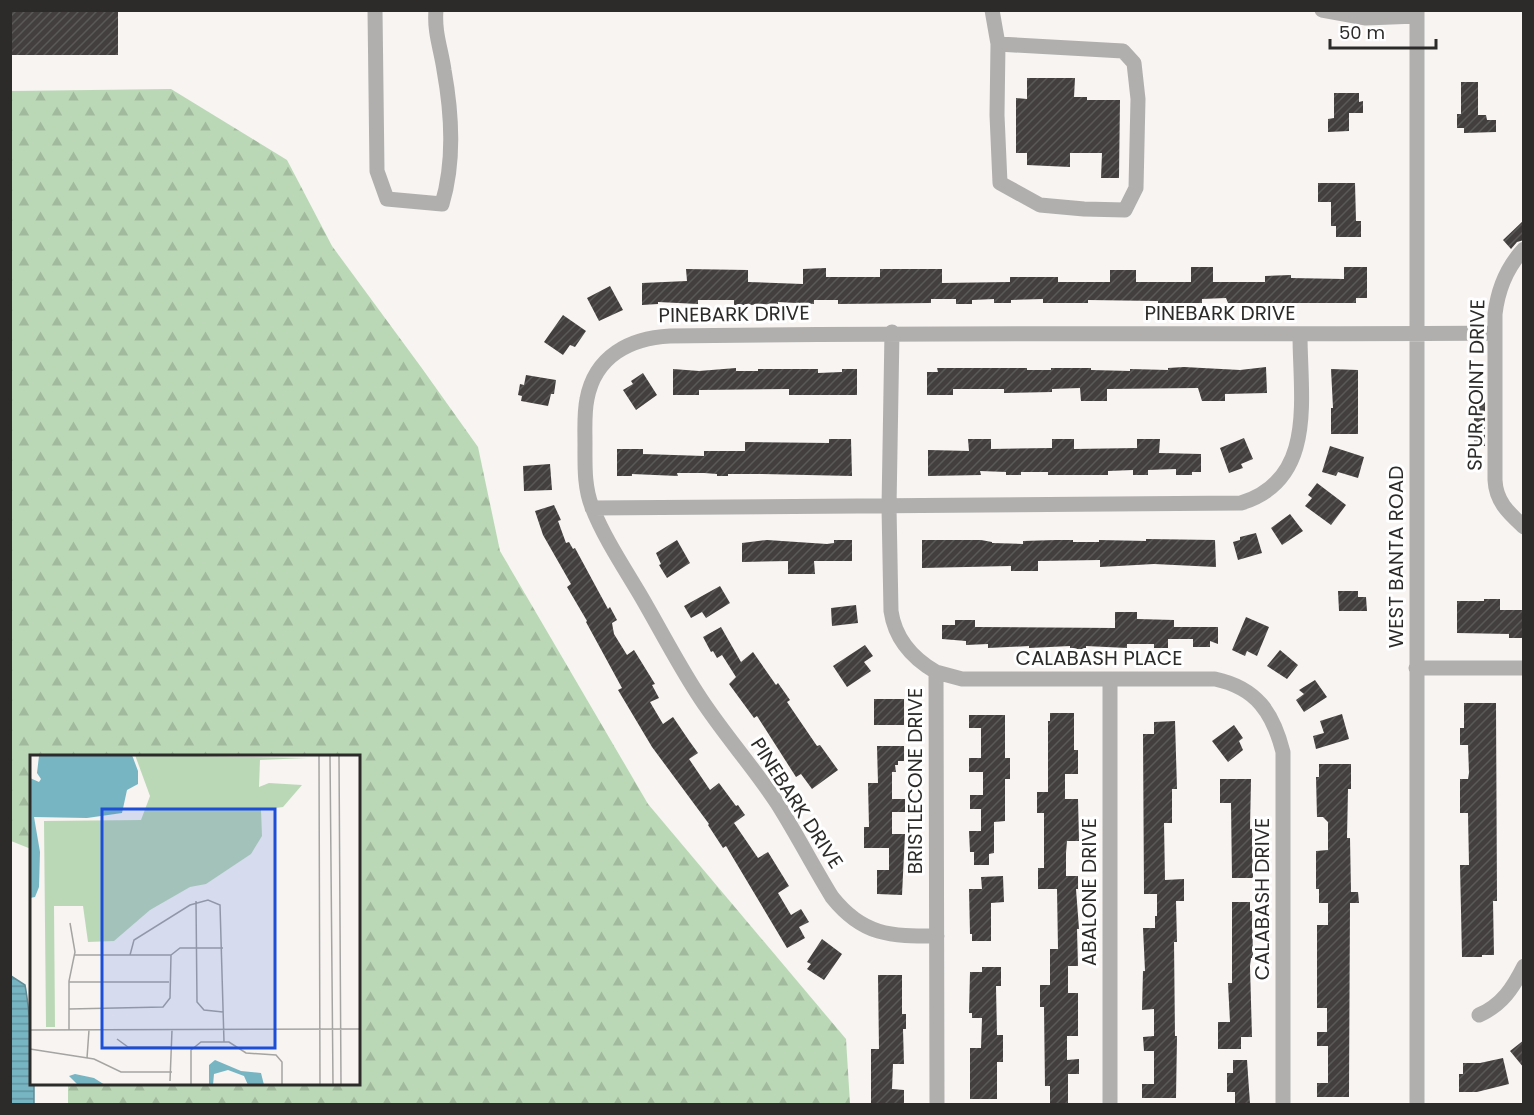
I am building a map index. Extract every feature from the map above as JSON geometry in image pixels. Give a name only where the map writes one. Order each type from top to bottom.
[{"type":"street","points":[[375,10],[377,171],[387,200],[442,204],[449,181],[450,115],[444,69],[435,27],[436,10]]},
{"type":"street","points":[[992,10],[998,44],[997,115],[1000,183],[1040,205],[1125,210],[1136,188],[1138,99],[1134,63],[1124,51],[998,44]]},
{"type":"street","points":[[1322,10],[1366,18],[1417,13]]},
{"type":"street","name":"WEST BANTA ROAD","points":[[1417,13],[1417,1104]]},
{"type":"street","name":"SPUR POINT DRIVE","points":[[1520,524],[1506,509],[1495,490],[1495,333],[1496,306],[1502,283],[1509,268],[1524,249]]},
{"type":"street","name":"PINEBARK DRIVE","points":[[936,936],[885,934],[867,928],[849,917],[840,908],[776,802],[697,693],[592,508],[585,474],[586,400],[594,378],[613,354],[648,337],[670,336],[891,333],[1300,335],[1495,333]]},
{"type":"street","name":"BRISTLECONE DRIVE","points":[[891,333],[889,507],[892,623],[903,644],[915,658],[936,672],[938,1104]]},
{"type":"street","points":[[592,508],[1220,505],[1241,503],[1259,497],[1285,475],[1296,450],[1301,423],[1300,335]]},
{"type":"street","points":[[1416,668],[1524,668]]},
{"type":"street","name":"CALABASH PLACE","points":[[936,672],[962,679],[1215,679],[1238,687],[1258,701]]},
{"type":"street","name":"ABALONE DRIVE","points":[[1110,679],[1110,1104]]},
{"type":"street","name":"CALABASH DRIVE","points":[[1258,701],[1277,728],[1283,752],[1283,1104]]},
{"type":"street","points":[[1479,1016],[1500,1002],[1511,991],[1524,966]]},
{"type":"green space","points":[[171,89],[287,160],[332,246],[478,447],[500,551],[648,804],[846,1039],[850,1104],[68,1104],[68,1085],[360,1085],[360,755],[30,755],[30,849],[11,841],[11,91]]},
{"type":"water","points":[[11,976],[25,985],[30,1022],[30,1085],[34,1085],[34,1104],[11,1104]]},
{"type":"building","points":[[10,10],[118,10],[118,55],[10,55]]},
{"type":"building","points":[[1027,78],[1075,78],[1074,97],[1087,97],[1087,100],[1120,100],[1119,178],[1101,178],[1102,153],[1070,153],[1070,167],[1027,165],[1027,153],[1016,153],[1016,98],[1027,99]]},
{"type":"building","points":[[1461,82],[1478,82],[1478,115],[1486,115],[1487,120],[1496,120],[1496,132],[1464,133],[1464,128],[1457,128],[1457,114],[1461,114]]},
{"type":"building","points":[[1334,93],[1359,93],[1359,102],[1363,101],[1363,113],[1349,113],[1349,131],[1328,132],[1328,119],[1334,118]]},
{"type":"building","points":[[1318,183],[1355,183],[1356,221],[1361,221],[1361,237],[1336,237],[1336,226],[1331,226],[1331,202],[1318,202]]},
{"type":"building","points":[[1524,220],[1524,240],[1517,242],[1511,249],[1503,240]]},
{"type":"building","points":[[1191,267],[1213,267],[1213,282],[1265,282],[1265,276],[1291,275],[1291,278],[1344,279],[1344,267],[1367,267],[1367,298],[1356,298],[1356,303],[1228,303],[1226,298],[1202,299],[1202,303],[1088,300],[1088,303],[1043,303],[1043,299],[994,303],[994,299],[972,300],[972,304],[956,304],[956,299],[931,299],[931,303],[838,304],[838,300],[814,300],[814,304],[778,302],[778,304],[734,305],[734,300],[698,300],[698,304],[658,302],[658,304],[642,305],[642,283],[687,281],[686,269],[748,270],[748,282],[803,284],[803,269],[826,268],[826,277],[880,277],[880,269],[942,269],[942,283],[1010,282],[1010,277],[1058,277],[1058,282],[1110,282],[1110,270],[1136,270],[1136,282],[1191,282]]},
{"type":"building","points":[[610,286],[623,310],[599,321],[587,298]]},
{"type":"building","points":[[563,315],[586,331],[575,347],[570,345],[563,355],[544,342]]},
{"type":"building","points":[[1266,367],[1267,393],[1225,394],[1225,401],[1202,401],[1198,388],[1107,389],[1107,401],[1081,401],[1080,388],[1052,389],[1052,392],[1004,393],[1004,389],[953,389],[953,395],[927,395],[927,372],[938,372],[937,368],[1051,370],[1051,368],[1091,368],[1091,370],[1130,371],[1130,369],[1168,370],[1168,368],[1240,370]]},
{"type":"building","points":[[736,368],[736,371],[818,369],[818,373],[857,369],[857,395],[789,395],[789,389],[699,390],[699,395],[673,395],[673,369],[699,371]]},
{"type":"building","points":[[1331,369],[1358,370],[1358,434],[1331,434],[1331,408],[1333,408]]},
{"type":"building","points":[[643,373],[657,395],[636,410],[623,390],[633,384],[631,381]]},
{"type":"building","points":[[526,375],[556,380],[554,394],[551,394],[548,406],[521,401],[522,396],[518,395],[520,384],[524,385]]},
{"type":"building","points":[[1474,401],[1485,402],[1485,446],[1474,446]]},
{"type":"building","points":[[1244,438],[1253,459],[1241,464],[1243,468],[1229,473],[1220,448]]},
{"type":"building","points":[[829,439],[851,439],[852,476],[728,474],[728,476],[717,476],[717,474],[704,473],[677,473],[678,476],[632,474],[632,476],[617,476],[617,449],[643,449],[643,454],[704,456],[704,451],[745,451],[745,442],[829,443]]},
{"type":"building","points":[[968,439],[991,439],[991,449],[1052,448],[1052,439],[1074,439],[1074,449],[1137,448],[1137,439],[1160,439],[1159,453],[1201,454],[1201,472],[1192,472],[1192,475],[1176,475],[1176,469],[1148,470],[1148,475],[1133,475],[1133,470],[1108,471],[1108,475],[1048,475],[1048,472],[1021,472],[1021,475],[1006,475],[1006,472],[980,471],[981,475],[928,476],[928,450],[969,451]]},
{"type":"building","points":[[1330,446],[1364,457],[1358,478],[1338,472],[1336,476],[1322,472]]},
{"type":"building","points":[[550,464],[552,490],[524,491],[523,466]]},
{"type":"building","points":[[1317,483],[1346,505],[1331,525],[1305,506],[1312,498],[1308,495]]},
{"type":"building","points":[[554,505],[561,520],[558,521],[566,543],[569,542],[573,549],[575,548],[608,609],[610,607],[617,620],[612,623],[614,634],[627,655],[634,650],[655,684],[652,685],[659,698],[650,702],[663,724],[673,717],[698,753],[689,759],[710,790],[719,783],[736,806],[738,805],[745,815],[734,823],[758,858],[768,852],[789,886],[778,893],[791,915],[801,909],[809,922],[799,927],[805,938],[787,948],[726,846],[723,848],[709,824],[652,747],[618,690],[622,688],[567,587],[571,584],[543,535],[535,511]]},
{"type":"building","points":[[1290,514],[1303,531],[1282,545],[1271,528]]},
{"type":"building","points":[[1256,533],[1262,553],[1238,560],[1233,542],[1240,540],[1240,537]]},
{"type":"building","points":[[1146,539],[1215,540],[1216,567],[1154,564],[1100,567],[1100,560],[1038,561],[1038,571],[1011,571],[1011,566],[922,568],[922,540],[981,540],[992,543],[1023,544],[1023,541],[1099,542],[1099,540],[1146,541]]},
{"type":"building","points":[[677,540],[690,563],[667,578],[659,565],[661,564],[656,553]]},
{"type":"building","points":[[767,540],[827,544],[834,543],[834,540],[852,540],[852,561],[814,561],[815,574],[788,574],[788,561],[742,562],[742,543]]},
{"type":"building","points":[[720,586],[730,603],[706,618],[702,612],[691,618],[684,606]]},
{"type":"building","points":[[1338,591],[1358,591],[1358,597],[1366,597],[1367,611],[1339,611]]},
{"type":"building","points":[[1484,599],[1500,599],[1500,610],[1522,610],[1522,638],[1509,638],[1509,634],[1457,633],[1457,601],[1484,601]]},
{"type":"building","points":[[856,605],[858,623],[832,626],[831,608]]},
{"type":"building","points":[[1115,612],[1137,612],[1137,619],[1174,620],[1174,627],[1218,627],[1218,644],[1210,641],[1210,647],[1193,647],[1193,639],[1168,639],[1168,648],[1154,648],[1154,644],[1127,644],[1127,648],[1086,646],[1086,649],[1070,649],[1070,646],[1029,648],[1029,646],[988,648],[988,644],[966,645],[966,641],[942,639],[942,625],[955,625],[955,620],[975,620],[975,627],[1115,628]]},
{"type":"building","points":[[1246,617],[1269,627],[1257,656],[1247,651],[1245,656],[1232,650]]},
{"type":"building","points":[[721,627],[741,662],[753,652],[776,685],[778,683],[790,700],[787,702],[817,746],[820,745],[838,770],[812,789],[801,774],[796,777],[757,716],[754,718],[729,684],[736,677],[722,655],[717,658],[713,651],[711,652],[703,637]]},
{"type":"building","points":[[865,645],[873,656],[864,662],[871,671],[847,687],[833,666]]},
{"type":"building","points":[[1280,650],[1298,665],[1287,679],[1267,666]]},
{"type":"building","points":[[1315,680],[1327,697],[1304,712],[1296,700],[1304,694],[1299,690]]},
{"type":"building","points":[[874,699],[904,699],[904,725],[874,725]]},
{"type":"building","points":[[1464,703],[1496,703],[1497,901],[1493,901],[1494,955],[1482,955],[1482,957],[1462,957],[1460,865],[1469,865],[1468,813],[1460,813],[1460,779],[1468,779],[1469,773],[1468,745],[1460,745],[1460,728],[1464,728]]},
{"type":"building","points":[[1050,713],[1074,713],[1074,750],[1078,750],[1078,774],[1065,774],[1065,799],[1078,799],[1079,841],[1067,841],[1066,853],[1066,876],[1078,876],[1078,889],[1076,889],[1079,929],[1077,929],[1078,966],[1068,966],[1068,993],[1078,993],[1078,1036],[1067,1036],[1067,1060],[1079,1059],[1079,1074],[1068,1074],[1068,1104],[1050,1104],[1050,1086],[1045,1086],[1044,1007],[1040,1007],[1040,985],[1050,985],[1050,949],[1058,949],[1057,889],[1038,889],[1038,868],[1044,868],[1044,813],[1037,813],[1037,792],[1048,792]]},
{"type":"building","points":[[1342,714],[1349,739],[1316,749],[1313,736],[1324,733],[1320,721]]},
{"type":"building","points":[[969,715],[1005,715],[1005,758],[1010,758],[1010,779],[1005,779],[1005,821],[994,822],[994,853],[989,854],[989,865],[974,865],[974,852],[970,852],[969,831],[981,831],[981,809],[970,809],[970,795],[983,795],[983,772],[969,772],[969,758],[981,758],[981,728],[969,728]]},
{"type":"building","points":[[1175,721],[1177,789],[1172,789],[1172,823],[1164,823],[1165,880],[1184,879],[1184,901],[1176,901],[1177,942],[1174,942],[1176,1098],[1142,1098],[1142,1084],[1154,1084],[1154,1051],[1144,1051],[1143,1037],[1154,1036],[1154,1009],[1142,1010],[1143,971],[1145,971],[1143,928],[1155,928],[1155,916],[1157,916],[1157,894],[1144,894],[1143,734],[1154,734],[1154,722]]},
{"type":"building","points":[[1234,725],[1243,738],[1239,741],[1243,750],[1228,762],[1212,741]]},
{"type":"building","points":[[877,746],[904,746],[904,761],[898,761],[898,765],[895,765],[896,772],[892,772],[892,799],[905,799],[905,812],[892,812],[892,834],[905,834],[902,895],[877,894],[877,870],[889,870],[889,848],[864,848],[864,827],[869,827],[868,783],[878,783]]},
{"type":"building","points":[[1319,764],[1351,764],[1347,838],[1350,838],[1351,892],[1358,892],[1359,903],[1350,903],[1349,1097],[1317,1097],[1317,1083],[1328,1083],[1328,1046],[1317,1046],[1317,1032],[1327,1032],[1327,1008],[1317,1008],[1317,925],[1328,925],[1328,903],[1319,903],[1319,889],[1316,889],[1316,851],[1328,850],[1328,822],[1323,817],[1317,817],[1316,777],[1319,777]]},
{"type":"building","points":[[1220,779],[1251,779],[1250,829],[1252,829],[1253,878],[1232,878],[1231,803],[1220,803]]},
{"type":"building","points":[[1003,876],[1004,902],[991,903],[991,941],[972,941],[969,889],[982,889],[981,877]]},
{"type":"building","points":[[1232,902],[1250,902],[1250,911],[1252,911],[1253,958],[1251,958],[1250,966],[1252,1037],[1241,1037],[1241,1049],[1218,1049],[1218,1022],[1230,1022],[1228,983],[1232,983]]},
{"type":"building","points":[[822,939],[842,954],[824,980],[807,969],[811,964],[807,962]]},
{"type":"building","points":[[982,967],[1001,967],[1001,986],[996,986],[997,1035],[1003,1035],[1003,1062],[997,1062],[997,1099],[970,1099],[970,1048],[981,1048],[982,1018],[972,1018],[972,1013],[969,1013],[970,972],[982,972]]},
{"type":"building","points":[[878,975],[902,975],[902,1014],[906,1014],[906,1029],[903,1029],[904,1064],[893,1064],[892,1089],[904,1090],[904,1104],[871,1104],[871,1049],[879,1049]]},
{"type":"building","points":[[1524,1040],[1524,1068],[1510,1051]]},
{"type":"building","points":[[1503,1058],[1509,1084],[1477,1092],[1459,1092],[1459,1074],[1463,1074],[1463,1063],[1480,1063]]},
{"type":"building","points":[[1233,1060],[1247,1060],[1250,1104],[1235,1104],[1235,1092],[1227,1092],[1227,1073],[1233,1073]]}]
